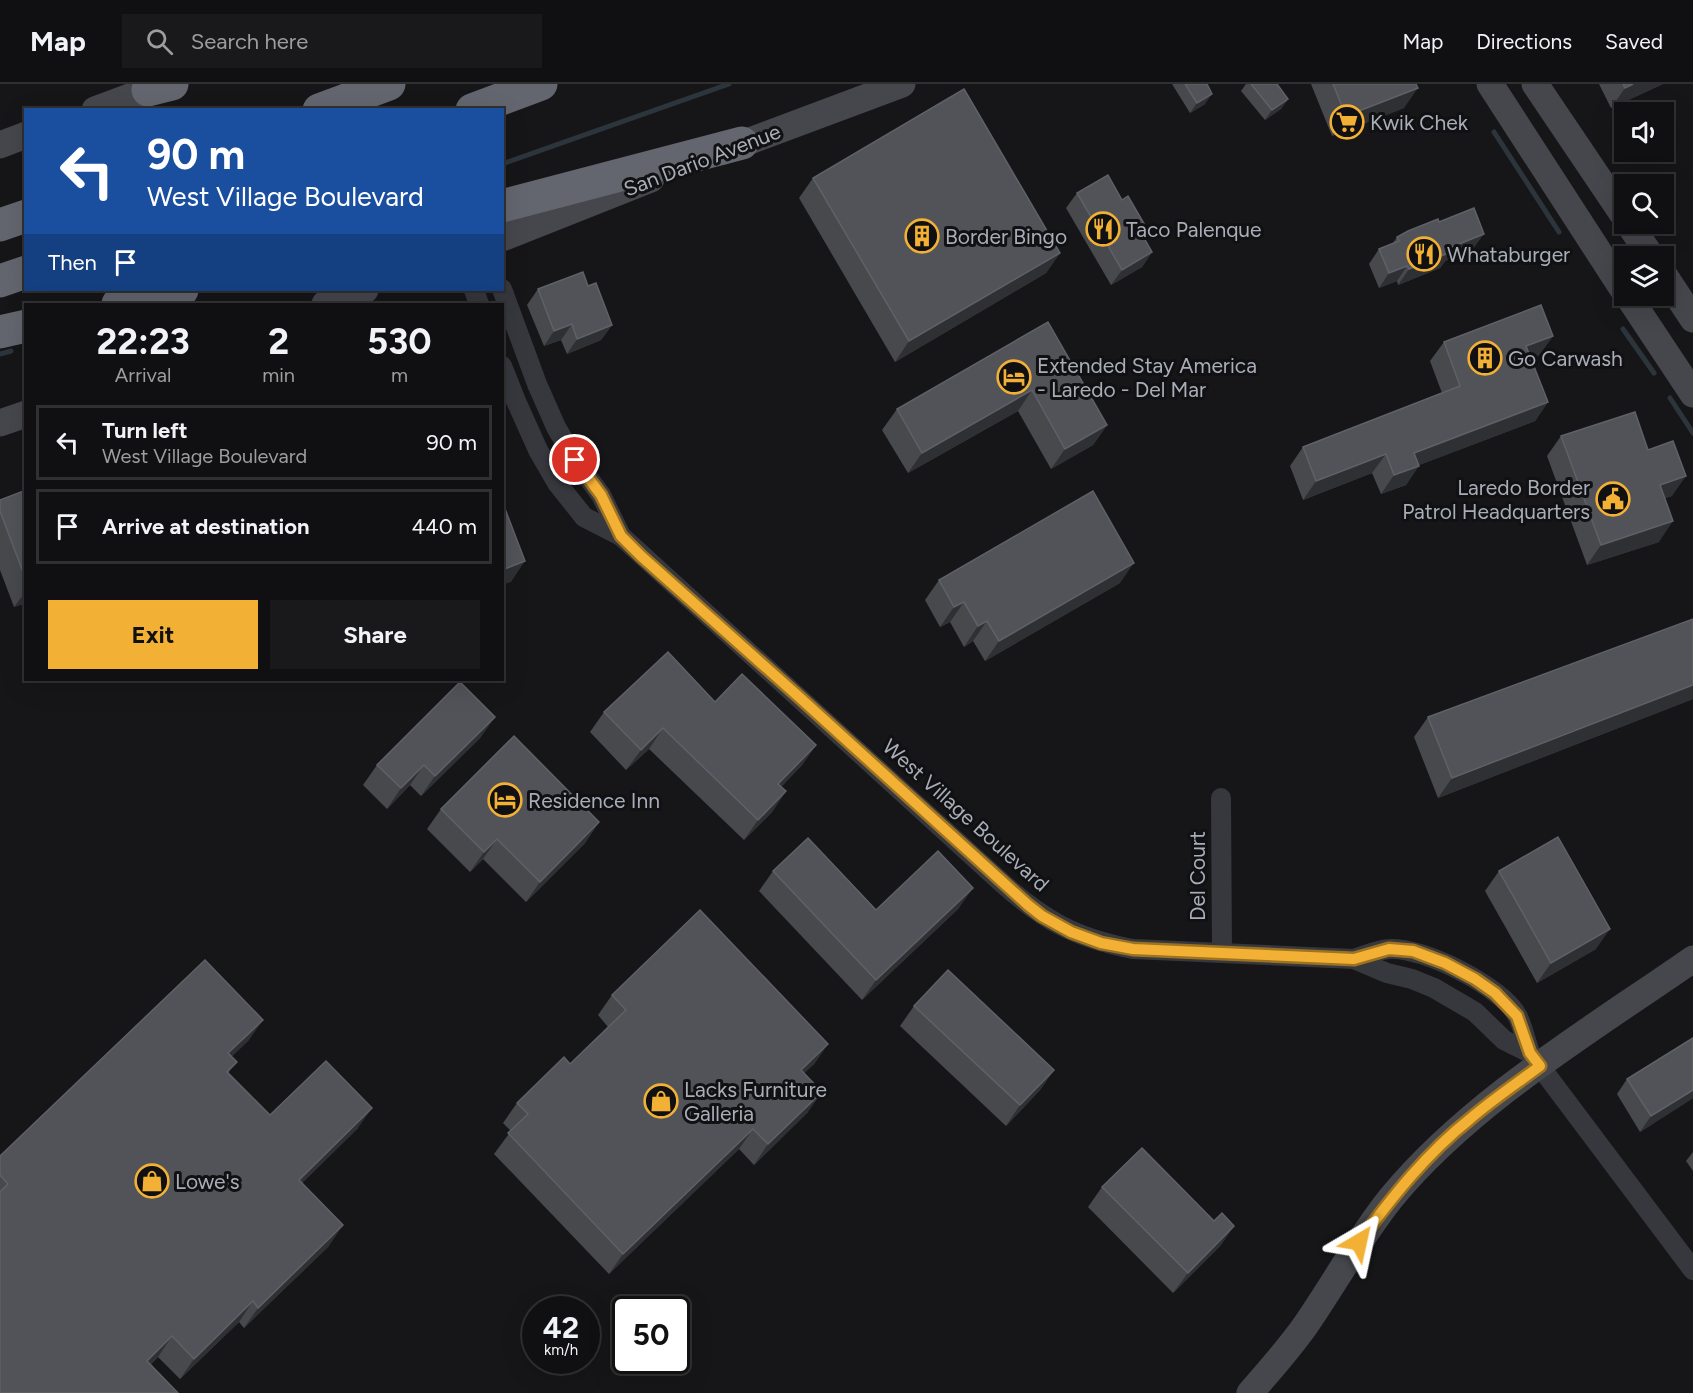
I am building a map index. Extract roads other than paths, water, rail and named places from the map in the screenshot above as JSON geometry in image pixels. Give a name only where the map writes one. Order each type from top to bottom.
[{"type":"highway","points":[[324,108],[389,84]]},
{"type":"highway","points":[[477,108],[542,84]]},
{"type":"highway","points":[[504,205],[741,143]]},
{"type":"highway","points":[[0,225],[24,217]]},
{"type":"highway","points":[[0,281],[24,273]]},
{"type":"highway","points":[[123,303],[177,291]]},
{"type":"highway","points":[[0,332],[24,326]]},
{"type":"main road","name":"San Dario Avenue","points":[[504,237],[741,143],[902,84]]},
{"type":"main road","points":[[1490,84],[1614,276]]},
{"type":"main road","points":[[100,108],[161,86]]},
{"type":"main road","points":[[1505,108],[1542,95],[1614,201]]},
{"type":"main road","points":[[0,145],[24,136]]},
{"type":"main road","points":[[1590,239],[1614,227]]},
{"type":"main road","points":[[1674,290],[1693,319]]},
{"type":"main road","points":[[328,303],[362,291]]},
{"type":"main road","points":[[1635,306],[1693,394]]},
{"type":"main road","points":[[0,423],[24,415]]},
{"type":"main road","points":[[1250,1393],[1304,1326],[1391,1198],[1430,1155],[1535,1059],[1693,959]]},
{"type":"street","name":"West Village Boulevard","points":[[503,291],[537,384],[556,427],[575,460],[601,495],[621,536]]},
{"type":"street","name":"West Village Boulevard","points":[[504,371],[538,450],[558,483],[584,518],[621,536],[1006,887],[1042,916],[1071,932],[1101,943],[1133,949],[1354,959],[1389,949],[1413,951],[1445,963],[1475,979],[1495,993],[1517,1016],[1535,1059],[1693,1270]]},
{"type":"street","name":"Del Court","points":[[1221,798],[1222,953]]},
{"type":"street","name":"West Village Boulevard","points":[[1354,959],[1389,974],[1412,979],[1434,988],[1475,1012],[1504,1040],[1535,1059]]},
{"type":"waterway","points":[[504,163],[729,84]]},
{"type":"waterway","points":[[1494,132],[1559,232]]},
{"type":"waterway","points":[[1623,329],[1654,373]]},
{"type":"waterway","points":[[0,354],[11,351]]},
{"type":"waterway","points":[[1670,398],[1693,433]]},
{"type":"place","name":"Kwik Chek","points":[[1347,122]]},
{"type":"place","name":"Taco Palenque","points":[[1103,229]]},
{"type":"place","name":"Border Bingo","points":[[922,236]]},
{"type":"place","name":"Whataburger","points":[[1424,254]]},
{"type":"place","name":"Go Carwash","points":[[1485,358]]},
{"type":"place","name":"Extended Stay America - Laredo - Del Mar","points":[[1014,377]]},
{"type":"place","name":"Laredo Border Patrol Headquarters","points":[[1613,499]]},
{"type":"place","name":"Residence Inn","points":[[505,800]]},
{"type":"place","name":"Lacks Furniture Galleria","points":[[661,1101]]},
{"type":"place","name":"Lowe's","points":[[152,1181]]}]
